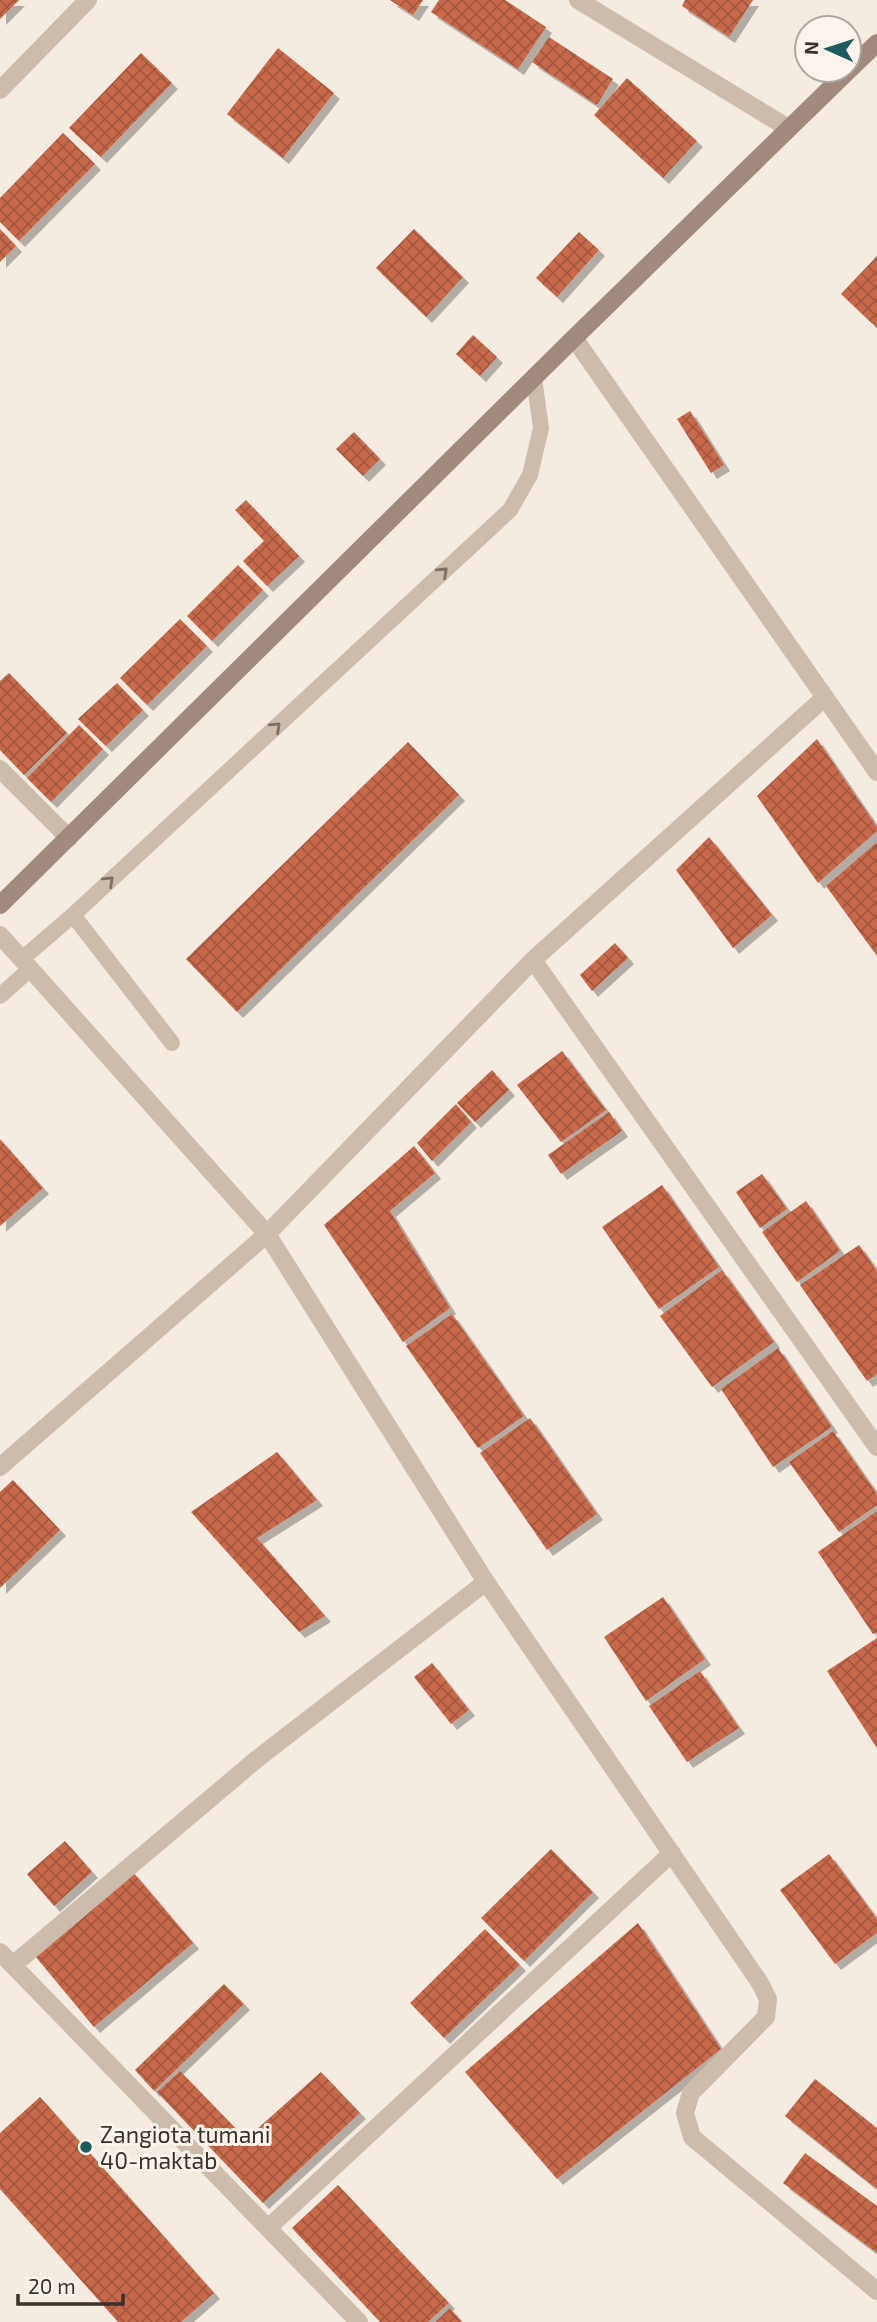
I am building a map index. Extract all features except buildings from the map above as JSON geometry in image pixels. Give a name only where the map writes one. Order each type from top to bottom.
[{"type":"main road","points":[[863,56],[877,43]]},
{"type":"main road","points":[[0,905],[834,84]]},
{"type":"street","points":[[0,90],[88,0]]},
{"type":"street","points":[[578,0],[788,128]]},
{"type":"street","points":[[574,338],[877,772]]},
{"type":"street","points":[[0,1467],[267,1234],[533,960],[824,698]]},
{"type":"street","points":[[0,769],[69,838]]},
{"type":"street","points":[[0,935],[267,1234],[486,1581],[760,1983],[768,1999],[766,2017],[691,2093],[685,2113],[692,2137],[877,2291]]},
{"type":"street","points":[[533,960],[877,1447]]},
{"type":"street","points":[[13,1965],[257,1759],[486,1581]]},
{"type":"street","points":[[268,2228],[672,1853]]},
{"type":"street","points":[[0,1952],[359,2322]]},
{"type":"lane","points":[[0,996],[26,964],[73,915],[510,510],[530,475],[541,428],[534,377]]},
{"type":"lane","points":[[73,915],[172,1043]]},
{"type":"place","name":"Zangiota tumani 40-maktab","points":[[86,2147]]}]
